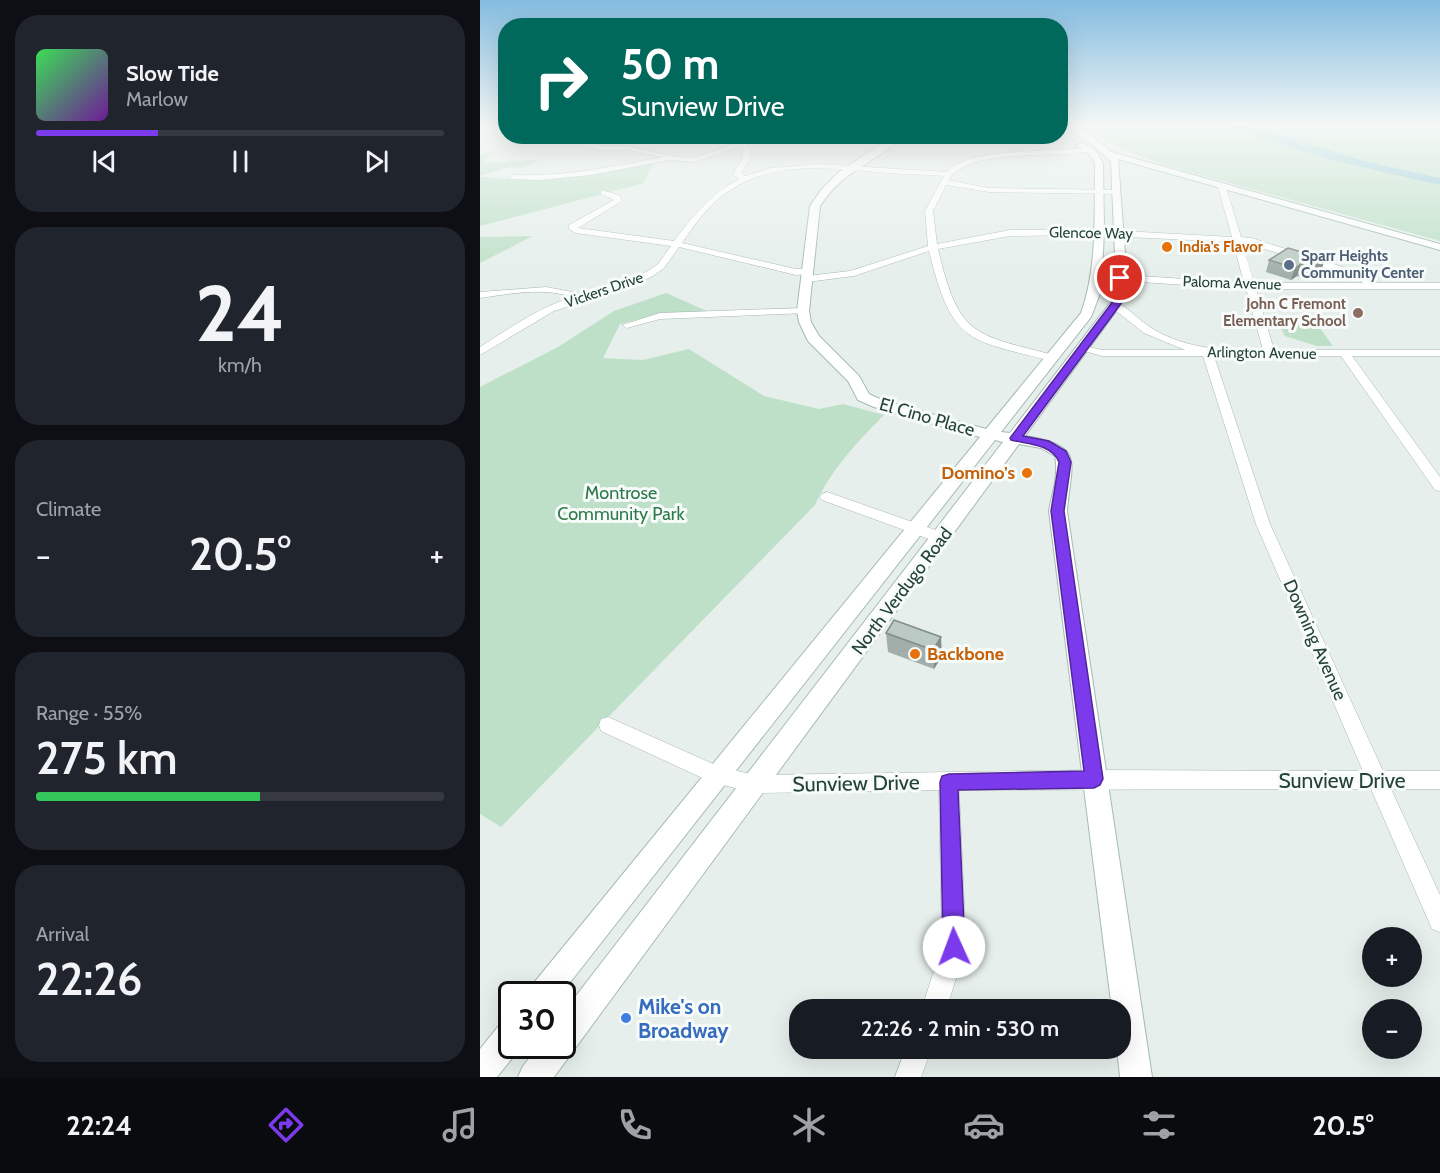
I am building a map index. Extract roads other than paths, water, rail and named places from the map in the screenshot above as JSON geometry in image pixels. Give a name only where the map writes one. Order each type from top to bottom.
[{"type":"main road","points":[[803,310],[815,206],[837,176]]},
{"type":"main road","name":"North Verdugo Road","points":[[553,981],[1087,314],[1092,303],[1096,276],[1099,176]]},
{"type":"main road","name":"North Verdugo Road","points":[[576,1021],[942,538],[1119,299],[1120,233],[1116,176]]},
{"type":"main road","points":[[1184,176],[1440,247]]},
{"type":"main road","points":[[1190,176],[1222,187]]},
{"type":"main road","name":"El Cino Place","points":[[803,310],[805,322],[813,338],[854,379],[863,397],[879,404],[991,435],[1045,444],[1062,454],[1065,462],[1058,511],[1094,779]]},
{"type":"main road","points":[[1094,779],[1136,1077]]},
{"type":"main road","points":[[480,1073],[498,1051]]},
{"type":"main road","points":[[534,1077],[548,1059]]},
{"type":"street","points":[[512,177],[555,176]]},
{"type":"street","points":[[741,176],[746,179]]},
{"type":"street","name":"Vickers Drive","points":[[480,352],[548,310],[582,297],[634,283],[651,274],[661,266],[710,202],[746,179],[756,176]]},
{"type":"street","name":"Vickers Drive","points":[[932,176],[989,190],[1118,192]]},
{"type":"street","points":[[946,178],[928,210],[942,280],[957,318],[969,332],[984,340],[1053,358]]},
{"type":"street","points":[[1222,187],[1269,352]]},
{"type":"street","name":"Glencoe Way","points":[[604,192],[616,197],[618,201],[572,227],[576,230],[677,244],[807,276],[851,274],[934,247],[1010,233],[1099,232],[1251,241],[1359,275],[1372,286]]},
{"type":"street","name":"Paloma Avenue","points":[[1096,276],[1250,286],[1440,286]]},
{"type":"street","points":[[480,295],[535,291],[573,293],[582,297]]},
{"type":"street","points":[[1115,305],[1138,326],[1167,342],[1207,352]]},
{"type":"street","points":[[627,325],[660,316],[803,310]]},
{"type":"street","name":"Arlington Avenue","points":[[1084,349],[1102,353],[1440,353]]},
{"type":"street","name":"Downing Avenue","points":[[1207,352],[1263,524],[1440,921]]},
{"type":"street","points":[[1345,354],[1440,487]]},
{"type":"street","points":[[827,497],[942,538]]},
{"type":"street","name":"Sunview Drive","points":[[608,725],[718,776],[755,784],[1094,779],[1440,780]]},
{"type":"street","points":[[937,999],[954,947],[949,782]]},
{"type":"street","points":[[908,1077],[914,1059]]},
{"type":"water","points":[[1402,176],[1440,178],[1440,185]]},
{"type":"place","name":"India's Flavor","points":[[1167,247]]},
{"type":"place","name":"Sparr Heights Community Center","points":[[1289,265]]},
{"type":"place","name":"John C Fremont Elementary School","points":[[1358,313]]},
{"type":"place","name":"Domino's","points":[[1027,473]]},
{"type":"place","name":"Backbone","points":[[915,654]]},
{"type":"place","name":"Mike's on Broadway","points":[[626,1018]]},
{"type":"park label","name":"Montrose Community Park","points":[[621,503]]}]
